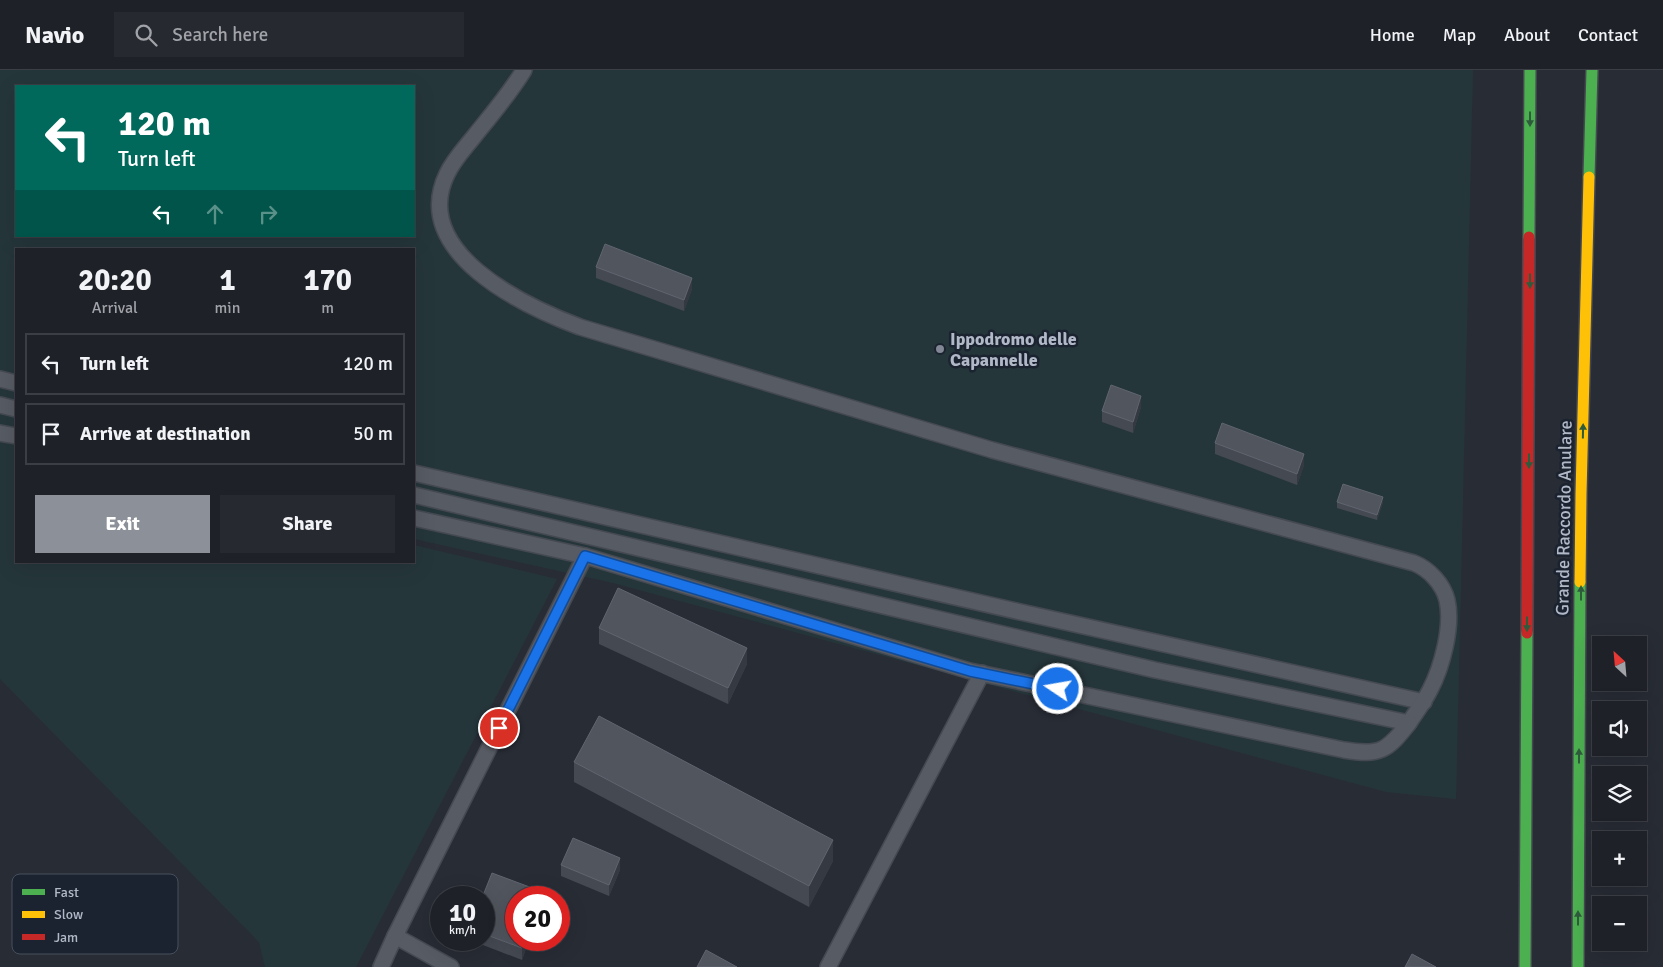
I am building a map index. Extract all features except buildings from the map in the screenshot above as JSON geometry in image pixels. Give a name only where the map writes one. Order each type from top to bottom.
[{"type":"highway","name":"Grande Raccordo Anulare","points":[[1525,967],[1530,70]]},
{"type":"highway","name":"Grande Raccordo Anulare","points":[[1578,967],[1581,494],[1592,70]]},
{"type":"lane","points":[[415,518],[585,556],[982,673],[1360,753],[1374,752],[1385,748],[1395,741],[1424,702],[1436,679],[1444,654],[1447,599],[1437,581],[1423,567],[1414,563],[983,447],[580,327],[534,309],[492,283],[468,262],[449,236],[442,220],[440,195],[451,165],[509,93],[524,70]]},
{"type":"lane","points":[[0,380],[15,383]]},
{"type":"lane","points":[[0,405],[15,409]]},
{"type":"lane","points":[[0,432],[15,436]]},
{"type":"lane","points":[[415,472],[1025,614],[1424,702]]},
{"type":"lane","points":[[415,495],[1155,670],[1408,723]]},
{"type":"lane","points":[[381,967],[585,556]]},
{"type":"lane","points":[[828,967],[982,673]]},
{"type":"lane","points":[[395,936],[451,967]]},
{"type":"shaded area","name":"Ippodromo delle Capannelle","points":[[0,70],[1473,70],[1456,799],[1386,792],[613,583],[415,539],[415,248],[15,248],[15,563],[415,563],[415,545],[557,579],[356,967],[265,967],[259,942],[0,679]]},
{"type":"traffic: fast","points":[[1529,237],[1530,70]]},
{"type":"traffic: fast","points":[[1589,177],[1592,70]]},
{"type":"traffic: fast","points":[[1578,967],[1580,582]]},
{"type":"traffic: fast","points":[[1525,967],[1527,633]]},
{"type":"traffic: slow","points":[[1580,582],[1589,177]]},
{"type":"traffic: jam","points":[[1527,633],[1529,237]]},
{"type":"place","name":"Ippodromo delle Capannelle","points":[[940,349]]},
{"type":"route","points":[[499,728],[585,556],[970,671],[1058,689]]}]
